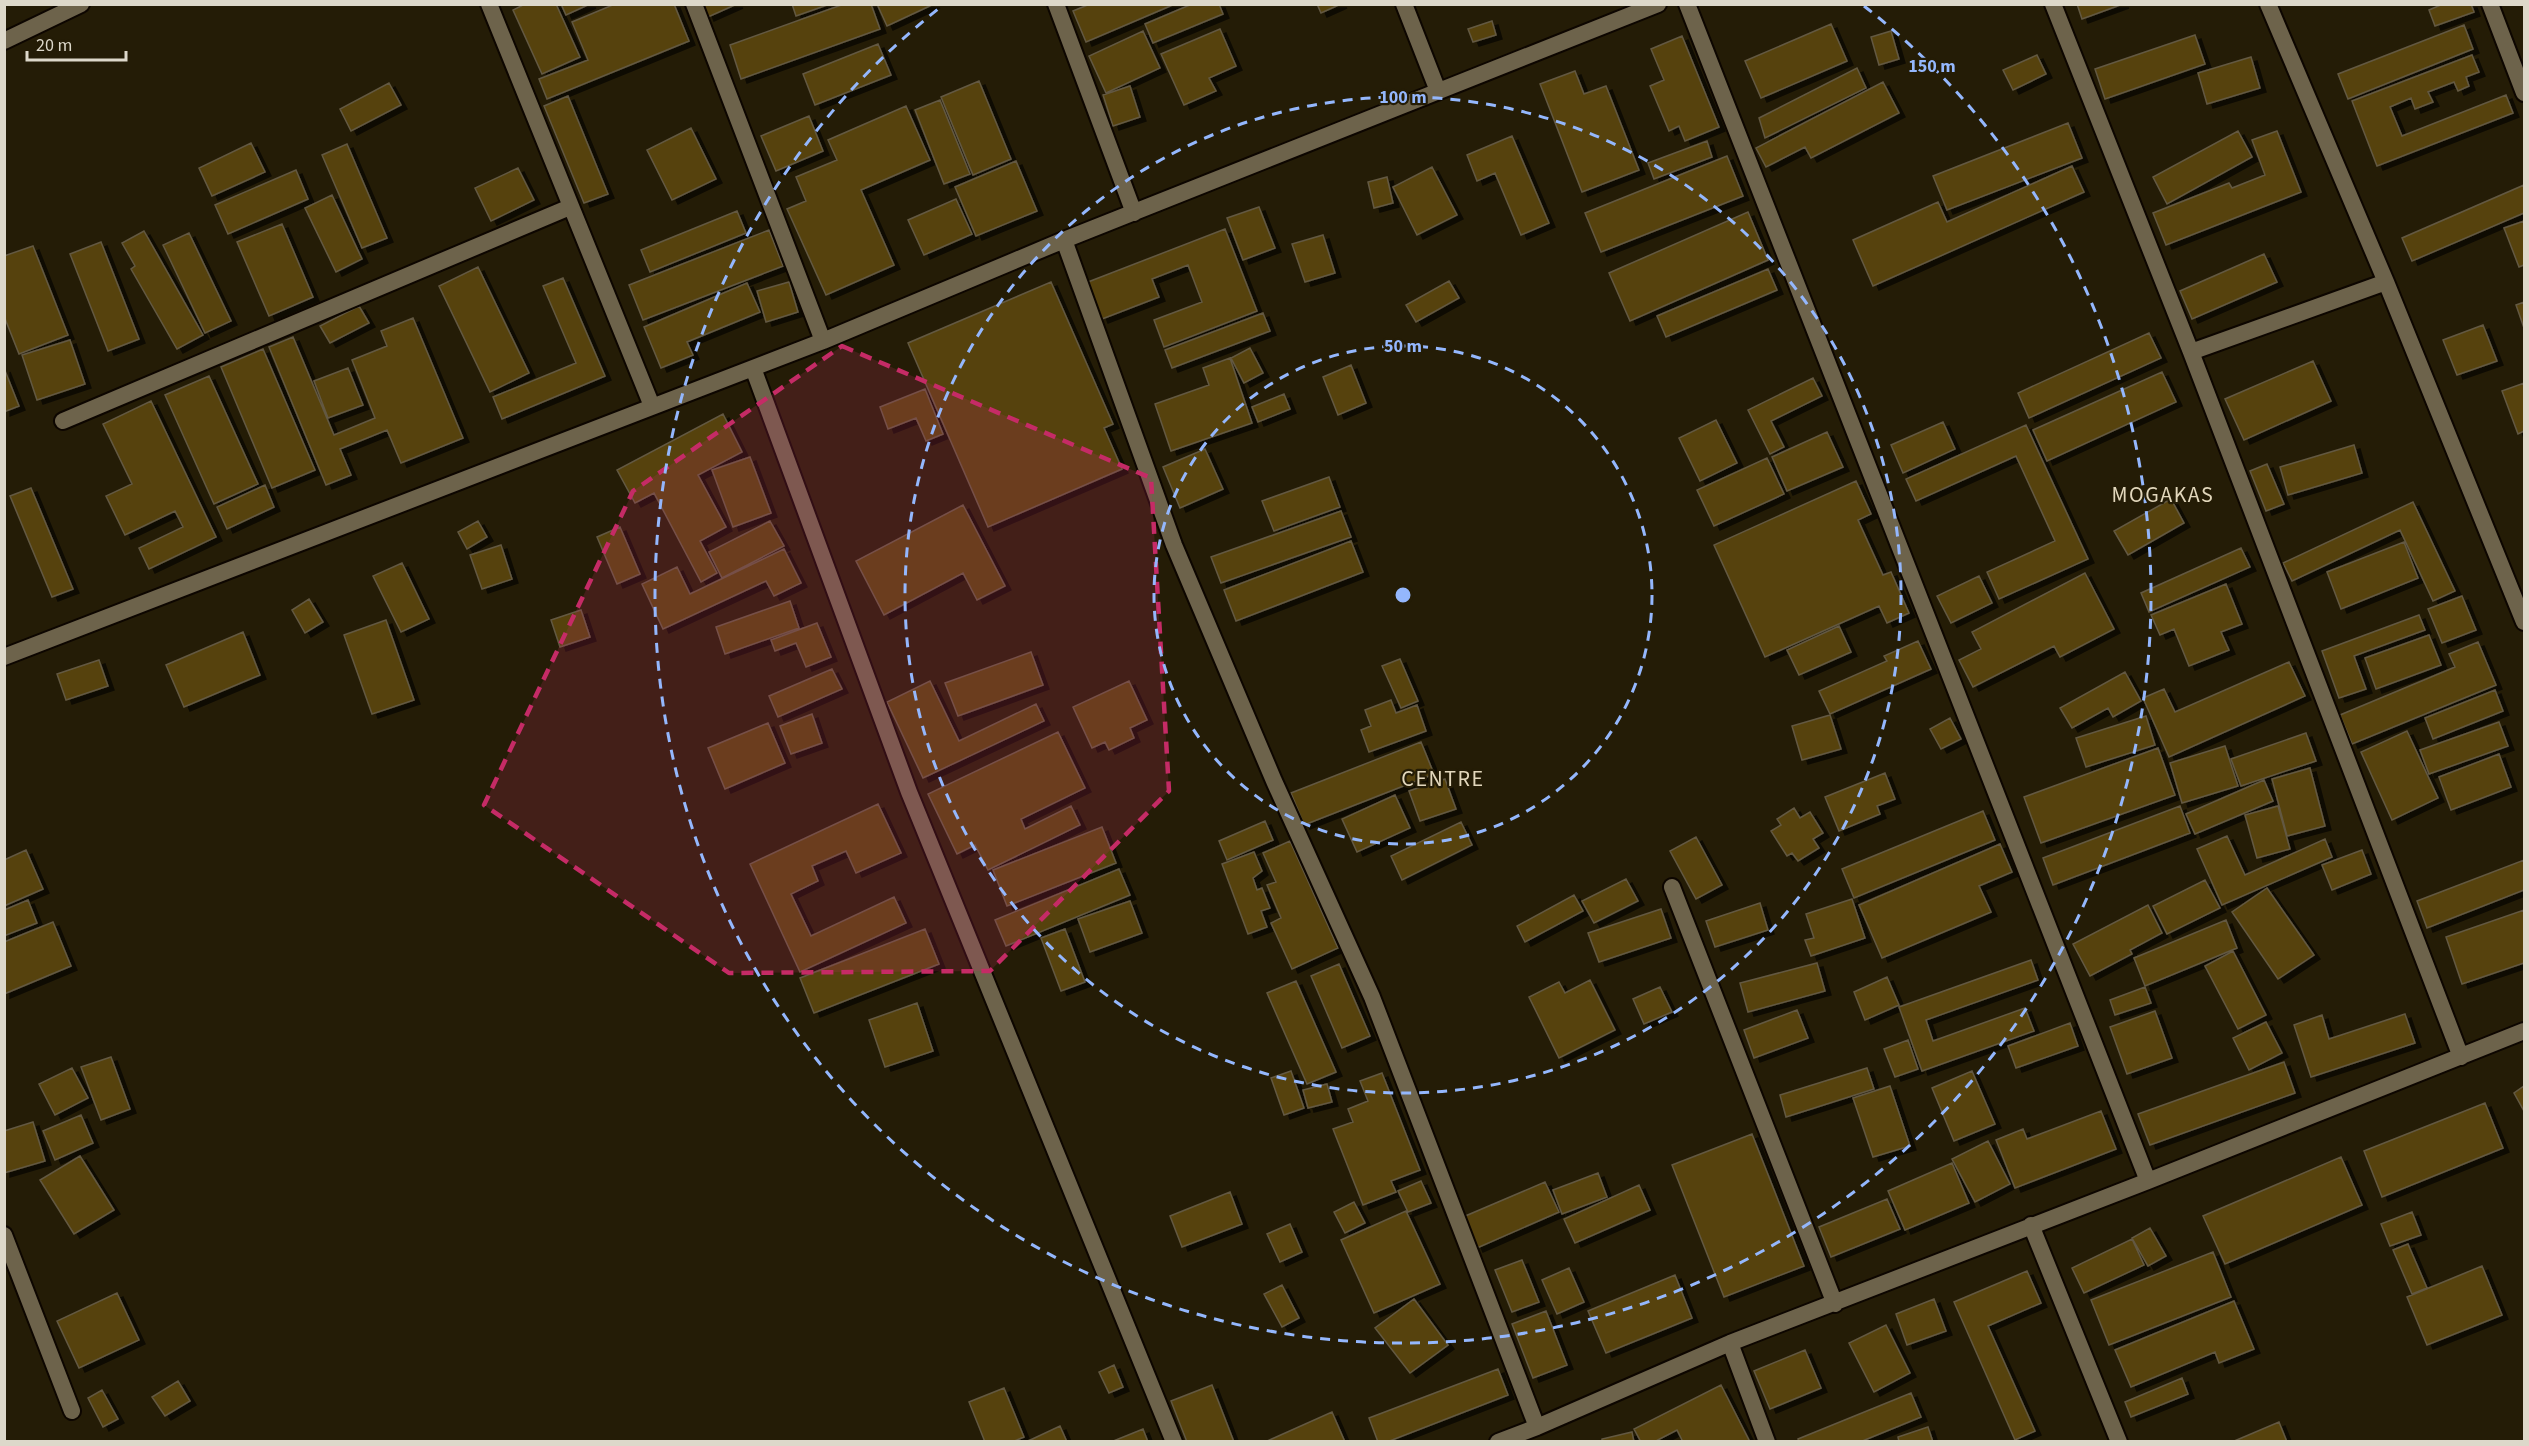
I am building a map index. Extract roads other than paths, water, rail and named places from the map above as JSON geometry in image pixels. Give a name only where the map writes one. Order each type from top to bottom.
[{"type":"street","points":[[4,41],[81,4]]},
{"type":"street","points":[[489,4],[652,406]]},
{"type":"street","points":[[694,4],[823,341]]},
{"type":"street","points":[[1056,4],[1134,213]]},
{"type":"street","points":[[1404,4],[1438,91]]},
{"type":"street","points":[[4,657],[823,341],[1064,240],[1658,4]]},
{"type":"street","points":[[1688,4],[2148,1181]]},
{"type":"street","points":[[2053,4],[2191,352],[2462,1057]]},
{"type":"street","points":[[2268,4],[2386,282],[2524,622]]},
{"type":"street","points":[[2490,4],[2524,93]]},
{"type":"street","points":[[63,421],[570,207]]},
{"type":"street","points":[[1064,240],[1174,545],[1274,780],[1372,997],[1537,1427]]},
{"type":"street","points":[[2191,352],[2386,282]]},
{"type":"street","points":[[753,368],[909,792],[1174,1442]]},
{"type":"street","points":[[1672,886],[1835,1304]]},
{"type":"street","points":[[1498,1442],[1730,1343],[1835,1304],[2524,1031]]},
{"type":"street","points":[[2031,1225],[2119,1442]]},
{"type":"street","points":[[4,1235],[72,1411]]},
{"type":"street","points":[[1730,1343],[1767,1442]]},
{"type":"district","name":"MOGAKAS","points":[[2163,494]]},
{"type":"district","name":"CENTRE","points":[[1443,778]]}]
